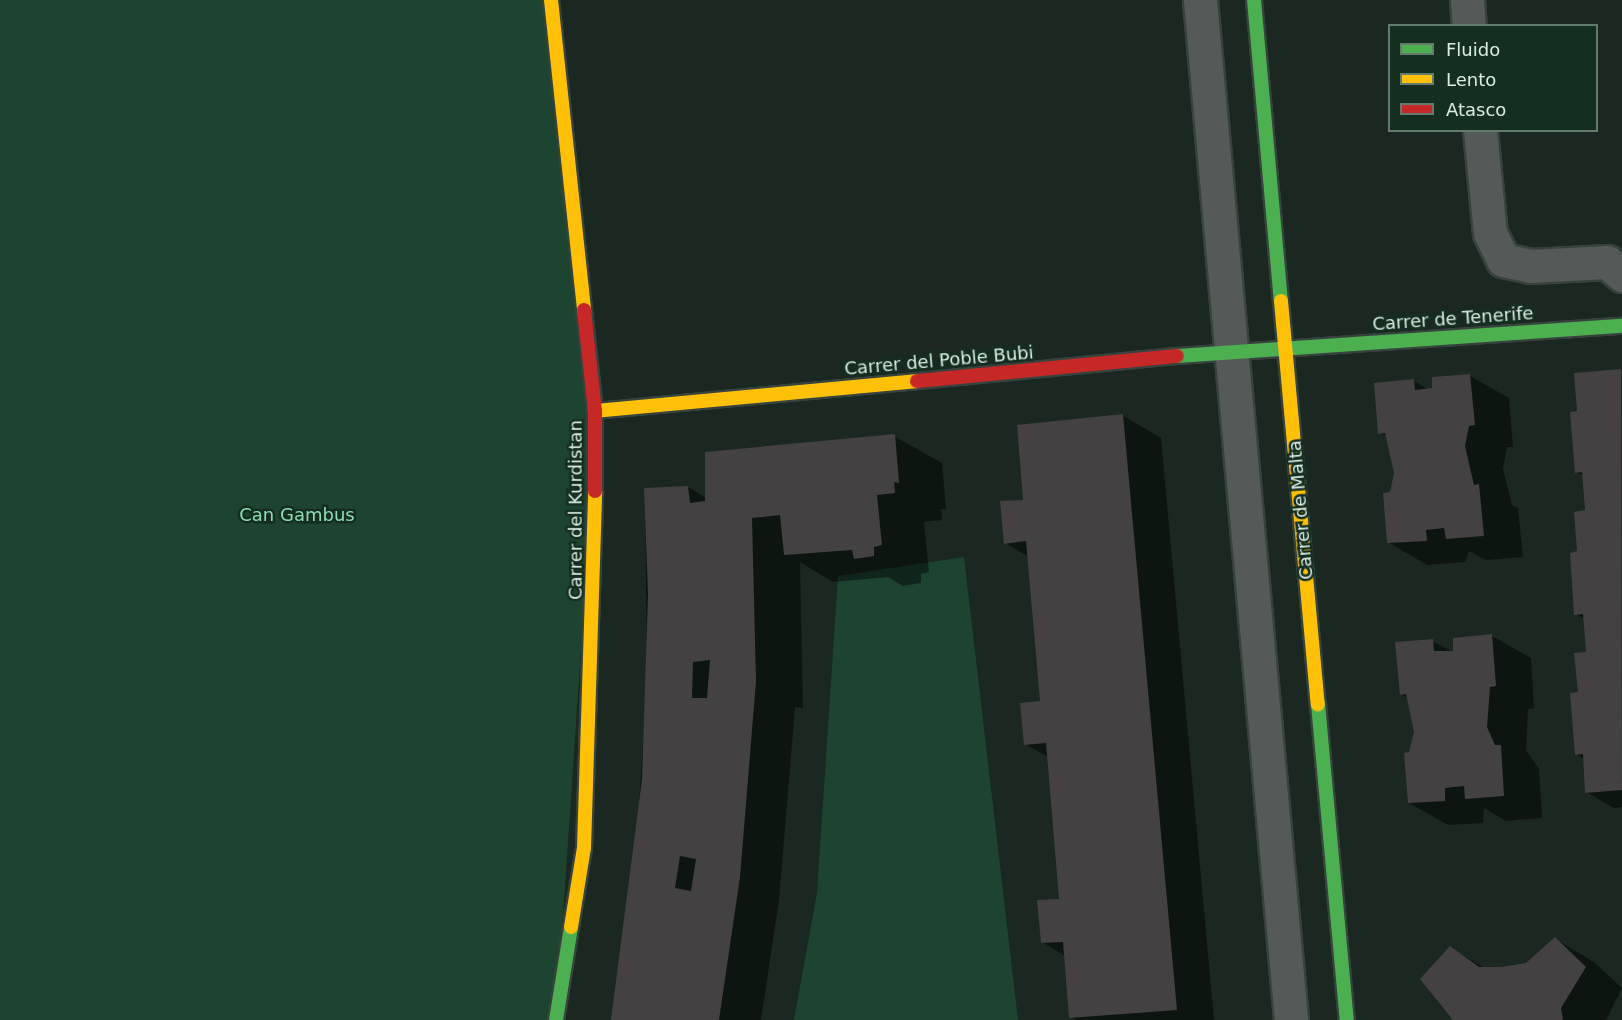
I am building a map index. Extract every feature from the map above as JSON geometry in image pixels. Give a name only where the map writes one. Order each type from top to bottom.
[{"type":"street","name":"Carrer del Kurdistan","points":[[551,0],[595,411],[596,575],[584,848],[556,1020]]},
{"type":"street","points":[[1200,0],[1291,1020]]},
{"type":"street","name":"Carrer de Malta","points":[[1254,0],[1347,1020]]},
{"type":"street","points":[[1467,0],[1469,24]]},
{"type":"street","points":[[1480,132],[1491,233],[1503,260],[1531,266],[1606,262],[1622,274]]},
{"type":"street","name":"Carrer de Tenerife","points":[[1286,349],[1622,326]]},
{"type":"street","name":"Carrer del Poble Bubi","points":[[595,411],[1232,351],[1286,349]]},
{"type":"green space","name":"Can Gambus","points":[[0,0],[551,0],[594,456],[556,1020],[0,1020]]},
{"type":"green space","points":[[964,557],[1018,1020],[794,1020],[817,893],[838,576]]},
{"type":"building","points":[[1621,369],[1622,790],[1585,793],[1583,754],[1575,755],[1570,693],[1578,692],[1574,653],[1586,652],[1583,614],[1574,615],[1570,553],[1577,551],[1574,512],[1585,510],[1582,472],[1575,473],[1570,412],[1577,411],[1574,373]]},
{"type":"building","points":[[1470,374],[1475,425],[1469,426],[1465,446],[1474,485],[1479,484],[1484,536],[1446,539],[1444,528],[1426,530],[1427,541],[1387,543],[1383,493],[1390,492],[1394,473],[1385,433],[1378,434],[1374,383],[1414,379],[1415,390],[1432,388],[1432,377]]},
{"type":"building","points":[[1123,414],[1177,1010],[1069,1018],[1063,942],[1041,943],[1037,900],[1059,899],[1046,743],[1024,745],[1020,703],[1040,701],[1026,541],[1004,544],[1000,501],[1023,500],[1017,425]]},
{"type":"building","points":[[895,434],[899,483],[894,482],[895,493],[877,495],[882,545],[874,547],[874,556],[854,559],[852,550],[784,555],[780,515],[752,518],[756,681],[740,877],[719,1020],[611,1020],[642,779],[648,594],[644,488],[688,486],[690,503],[705,501],[705,452]],"holes":[[[710,660],[707,698],[692,698],[693,662]],[[680,856],[696,859],[691,891],[675,888]]]},
{"type":"building","points":[[1492,634],[1496,686],[1490,687],[1487,727],[1495,745],[1501,745],[1504,796],[1465,799],[1464,786],[1445,788],[1445,801],[1408,803],[1404,753],[1409,752],[1414,732],[1406,694],[1400,695],[1395,642],[1433,639],[1434,651],[1453,651],[1453,638]]},
{"type":"building","points":[[1555,937],[1586,967],[1561,1008],[1563,1020],[1453,1020],[1420,979],[1450,946],[1479,967],[1502,967],[1526,963]]},
{"type":"traffic: fast","points":[[1254,0],[1281,301]]},
{"type":"traffic: fast","points":[[1177,356],[1622,326]]},
{"type":"traffic: fast","points":[[1318,704],[1347,1020]]},
{"type":"traffic: fast","points":[[556,1020],[571,927]]},
{"type":"traffic: slow","points":[[551,0],[584,310]]},
{"type":"traffic: slow","points":[[1281,301],[1318,704]]},
{"type":"traffic: slow","points":[[595,411],[917,381]]},
{"type":"traffic: slow","points":[[571,927],[584,848],[595,491]]},
{"type":"traffic: jam","points":[[584,310],[595,411],[595,491]]},
{"type":"traffic: jam","points":[[917,381],[1177,356]]}]
